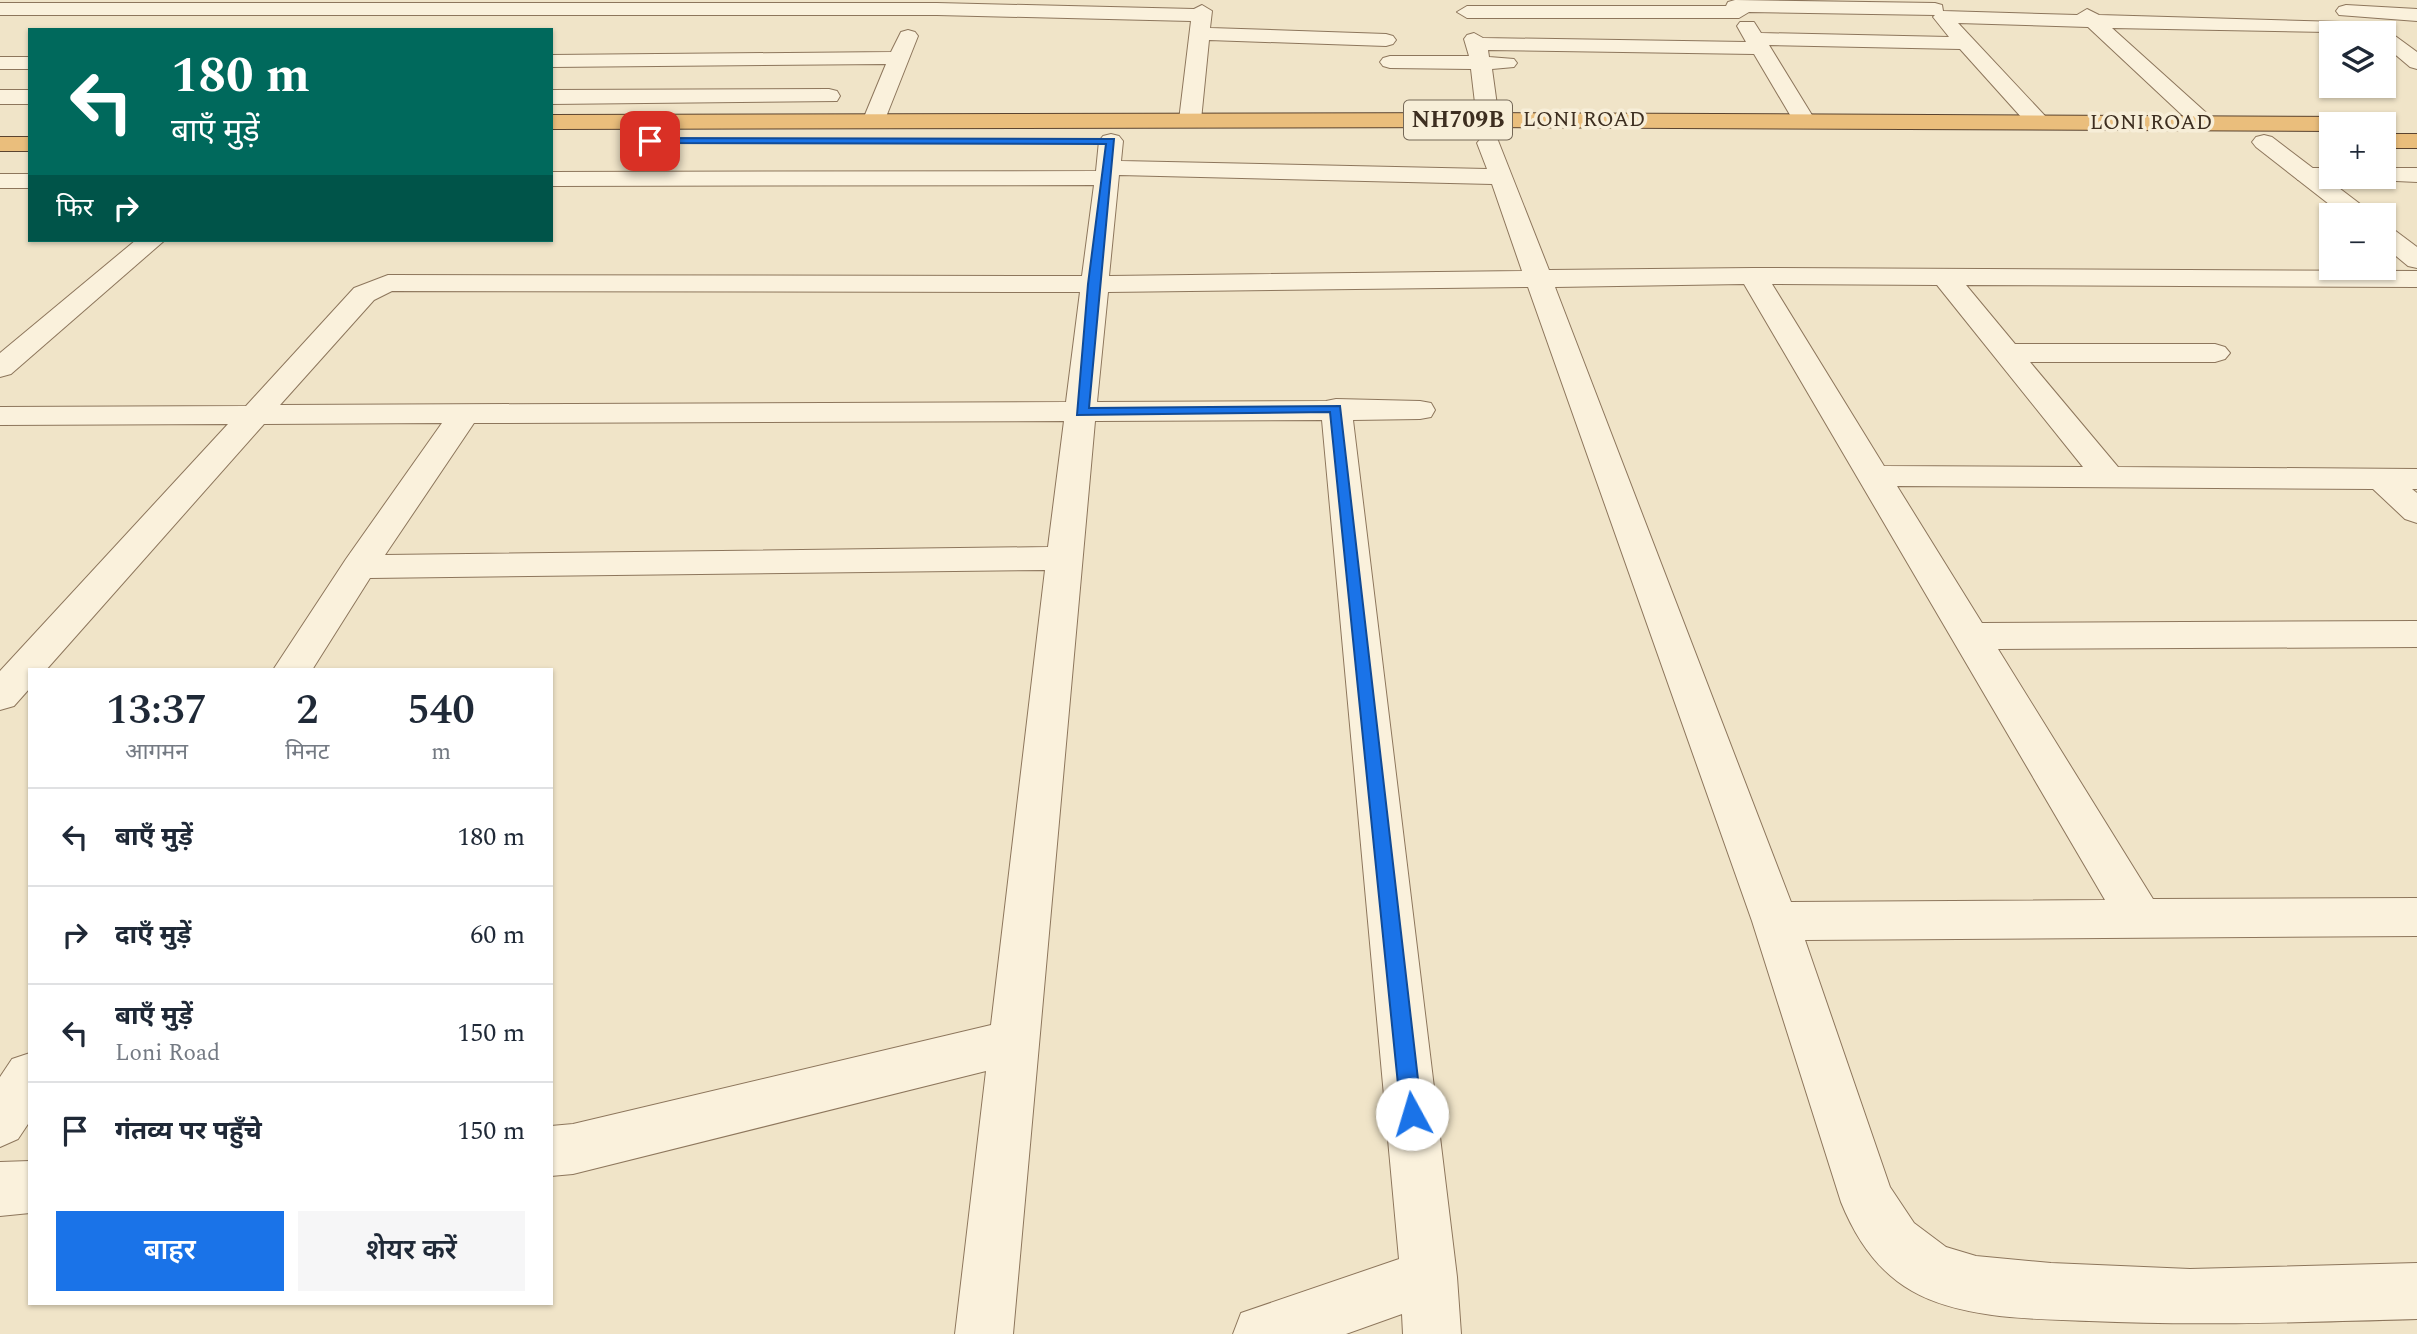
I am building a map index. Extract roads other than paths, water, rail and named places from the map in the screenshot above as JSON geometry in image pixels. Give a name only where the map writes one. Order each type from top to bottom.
[{"type":"highway","name":"LONI ROAD","points":[[553,122],[1190,120],[1498,145]]},
{"type":"highway","name":"LONI ROAD","points":[[553,140],[1108,162],[1498,145],[1804,120],[2319,124]]},
{"type":"highway","points":[[0,124],[28,124]]},
{"type":"highway","points":[[2396,124],[2417,124]]},
{"type":"highway","name":"LONI ROAD","points":[[1542,143],[2319,141]]},
{"type":"highway","points":[[2396,141],[2417,141]]},
{"type":"highway","points":[[0,144],[28,144]]},
{"type":"street","points":[[1990,0],[2015,26],[2094,21],[2319,34]]},
{"type":"street","points":[[2070,0],[2204,123]]},
{"type":"street","points":[[2396,0],[2410,1]]},
{"type":"street","points":[[0,30],[46,4]]},
{"type":"street","points":[[0,9],[46,4],[622,4],[920,9],[1201,17],[1386,40]]},
{"type":"street","points":[[560,61],[592,36],[622,4]]},
{"type":"street","points":[[2319,44],[2110,36],[1945,20],[1735,6],[1466,6],[1498,145],[1538,277],[1775,921],[1868,1202],[1894,1243],[1931,1271],[1976,1284],[2177,1296],[2417,1291]]},
{"type":"street","points":[[1735,6],[1804,120]]},
{"type":"street","points":[[2348,6],[2365,21]]},
{"type":"street","points":[[2235,8],[2348,6],[2417,15]]},
{"type":"street","points":[[873,122],[920,9]]},
{"type":"street","points":[[1190,120],[1201,17]]},
{"type":"street","points":[[1390,62],[1478,54],[1758,43],[1945,20]]},
{"type":"street","points":[[1945,20],[2039,123]]},
{"type":"street","points":[[2396,47],[2417,64]]},
{"type":"street","points":[[1478,54],[1615,64]]},
{"type":"street","points":[[560,61],[900,58]]},
{"type":"street","points":[[0,63],[28,63]]},
{"type":"street","points":[[553,97],[830,96]]},
{"type":"street","points":[[0,97],[28,97]]},
{"type":"street","points":[[2264,142],[2319,175]]},
{"type":"street","points":[[553,179],[1108,162],[1498,145]]},
{"type":"street","points":[[984,1334],[1108,162]]},
{"type":"street","points":[[2396,175],[2417,175]]},
{"type":"street","points":[[0,181],[28,181]]},
{"type":"street","points":[[2333,189],[2347,203]]},
{"type":"street","points":[[0,368],[150,242]]},
{"type":"street","points":[[2396,243],[2417,260]]},
{"type":"street","points":[[1752,276],[2141,920]]},
{"type":"street","points":[[0,696],[364,294],[374,287],[388,283],[1093,284],[1752,276],[2417,279]]},
{"type":"street","points":[[1945,277],[2110,479]]},
{"type":"street","points":[[2008,353],[2215,353]]},
{"type":"street","points":[[1336,408],[1429,1277],[1432,1334]]},
{"type":"street","points":[[0,416],[1082,412],[1336,408],[1420,410]]},
{"type":"street","points":[[293,668],[464,415]]},
{"type":"street","points":[[1874,476],[2417,479]]},
{"type":"street","points":[[2382,479],[2417,513]]},
{"type":"street","points":[[359,567],[1064,558]]},
{"type":"street","points":[[1970,636],[2417,634]]},
{"type":"street","points":[[1775,921],[2417,917]]},
{"type":"street","points":[[553,1151],[573,1149],[1014,1042]]},
{"type":"street","points":[[0,1122],[28,1079]]},
{"type":"street","points":[[0,1188],[28,1187]]},
{"type":"street","points":[[1262,1334],[1429,1277]]}]
